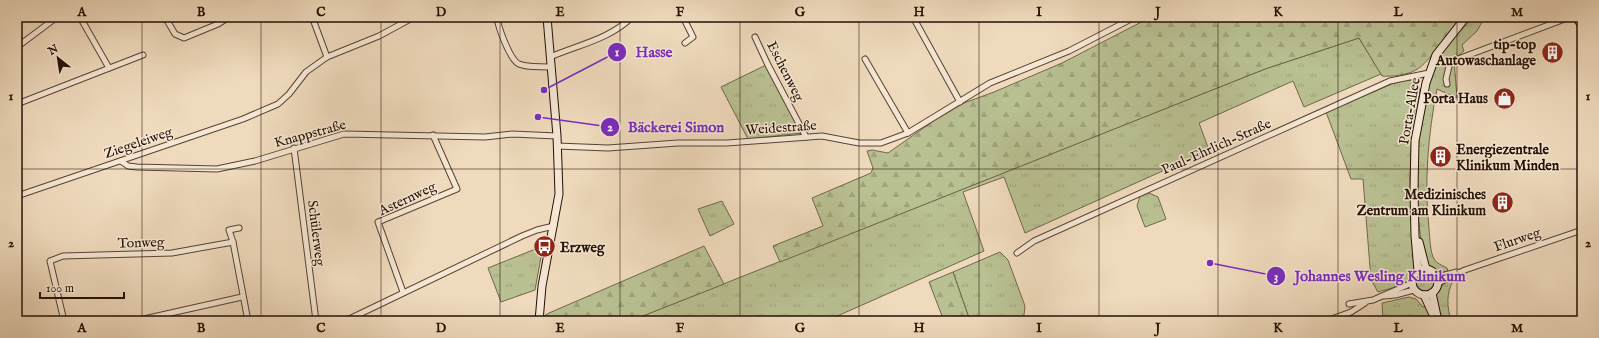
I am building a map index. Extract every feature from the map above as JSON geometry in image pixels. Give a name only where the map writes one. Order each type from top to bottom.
[{"type":"street","points":[[17,47],[57,17]]},
{"type":"street","points":[[80,17],[109,68]]},
{"type":"street","points":[[165,17],[173,32],[180,37],[187,37],[218,24],[228,17]]},
{"type":"street","name":"Ziegeleiweg","points":[[17,196],[266,110],[284,99],[306,72],[326,57],[379,36],[414,17]]},
{"type":"street","points":[[497,17],[500,28],[515,62],[522,65],[550,67]]},
{"type":"street","points":[[539,321],[542,286],[559,194],[558,146],[550,67],[547,17]]},
{"type":"street","points":[[550,57],[602,38],[623,26],[632,17]]},
{"type":"street","points":[[683,17],[693,38],[685,44]]},
{"type":"street","points":[[913,17],[960,102]]},
{"type":"street","name":"Weidestraße","points":[[558,146],[608,148],[678,143],[727,143],[822,136],[859,143],[881,143],[908,133],[990,83],[1069,51],[1135,17]]},
{"type":"street","name":"Porta-Allee","points":[[1418,271],[1414,189],[1415,141],[1426,83],[1436,55],[1466,17]]},
{"type":"street","points":[[1447,84],[1446,79],[1450,62],[1570,17]]},
{"type":"street","points":[[1576,17],[1582,26]]},
{"type":"street","points":[[314,22],[326,57]]},
{"type":"street","name":"Eschenweg","points":[[755,37],[806,137]]},
{"type":"street","points":[[17,103],[143,55]]},
{"type":"street","points":[[865,58],[908,133]]},
{"type":"street","name":"Paul-Ehrlich-Straße","points":[[1016,253],[1034,241],[1390,81],[1429,73]]},
{"type":"street","name":"Knappstraße","points":[[121,161],[128,166],[137,167],[152,166],[217,169],[255,161],[344,134],[485,137],[512,134],[557,136]]},
{"type":"street","name":"Asternweg","points":[[403,292],[378,222],[457,189],[433,135]]},
{"type":"street","name":"Schülerweg","points":[[294,148],[316,321]]},
{"type":"street","name":"Porta-Allee","points":[[1415,222],[1426,269]]},
{"type":"street","points":[[345,321],[522,236],[537,230],[554,226]]},
{"type":"street","points":[[239,228],[229,230],[233,242],[242,297],[248,321]]},
{"type":"street","name":"Flurweg","points":[[1437,280],[1582,230]]},
{"type":"street","name":"Tonweg","points":[[64,321],[50,261],[62,256],[172,252],[233,242]]},
{"type":"street","points":[[1424,295],[1432,293],[1435,290],[1437,280],[1432,272],[1426,269],[1418,271],[1414,276],[1413,286],[1420,294],[1424,295],[1437,321]]},
{"type":"street","points":[[1326,321],[1350,312],[1366,302],[1383,296],[1395,295],[1413,286]]},
{"type":"street","points":[[1432,293],[1437,321]]},
{"type":"street","points":[[135,321],[242,297]]},
{"type":"street","points":[[1349,304],[1366,302]]},
{"type":"green space","points":[[1151,17],[1460,17],[1446,38],[1427,61],[1412,72],[1399,75],[1382,76],[1359,38],[1265,69],[780,262],[773,246],[823,226],[812,198],[871,173],[873,168],[867,151],[872,150],[888,153],[935,120],[964,103],[1062,63]]},
{"type":"green space","points":[[1473,17],[1485,17],[1477,31],[1462,45],[1464,51],[1454,59],[1457,98],[1437,89],[1431,124],[1427,176],[1430,245],[1434,259],[1447,268],[1448,271],[1440,273],[1429,267],[1426,263],[1421,241],[1417,187],[1420,130],[1431,78],[1440,57],[1451,41]]},
{"type":"green space","points":[[1359,38],[1381,74],[1304,107],[1293,81],[1199,123],[1209,150],[1025,233],[1004,177],[963,192],[984,251],[826,321],[630,321],[1265,69]]},
{"type":"green space","points":[[766,65],[802,133],[748,139],[721,87]]},
{"type":"green space","points":[[1411,80],[1416,82],[1420,89],[1411,151],[1410,179],[1415,270],[1406,284],[1378,292],[1371,280],[1363,179],[1351,179],[1326,112],[1399,81]]},
{"type":"green space","points":[[1149,193],[1158,197],[1166,219],[1145,227],[1137,206],[1140,196]]},
{"type":"green space","points":[[722,201],[734,224],[710,236],[698,209]]},
{"type":"green space","points":[[543,246],[535,290],[501,302],[488,268]]},
{"type":"green space","points":[[704,246],[724,284],[630,321],[543,321],[544,316],[549,313]]},
{"type":"green space","points":[[1000,252],[1008,260],[1025,306],[1022,321],[970,321],[953,272]]},
{"type":"green space","points":[[953,272],[970,321],[944,321],[929,282]]},
{"type":"green space","points":[[1425,273],[1431,276],[1434,282],[1431,288],[1425,291],[1419,288],[1416,282],[1419,276]]},
{"type":"green space","points":[[1452,279],[1453,281],[1449,291],[1448,301],[1451,321],[1442,321],[1436,302],[1437,292],[1440,287]]},
{"type":"green space","points":[[1409,297],[1416,299],[1423,307],[1426,306],[1432,321],[1383,321],[1382,303]]},
{"type":"place","name":"tip-top Autowaschanlage","points":[[1552,52]]},
{"type":"place","name":"Hasse","points":[[544,90]]},
{"type":"place","name":"Porta Haus","points":[[1504,98]]},
{"type":"place","name":"Bäckerei Simon","points":[[538,117]]},
{"type":"place","name":"Energiezentrale Klinikum Minden","points":[[1441,157]]},
{"type":"place","name":"Medizinisches Zentrum am Klinikum","points":[[1502,202]]},
{"type":"place","name":"Erzweg","points":[[544,247]]},
{"type":"place","name":"Johannes Wesling Klinikum","points":[[1210,263]]}]
